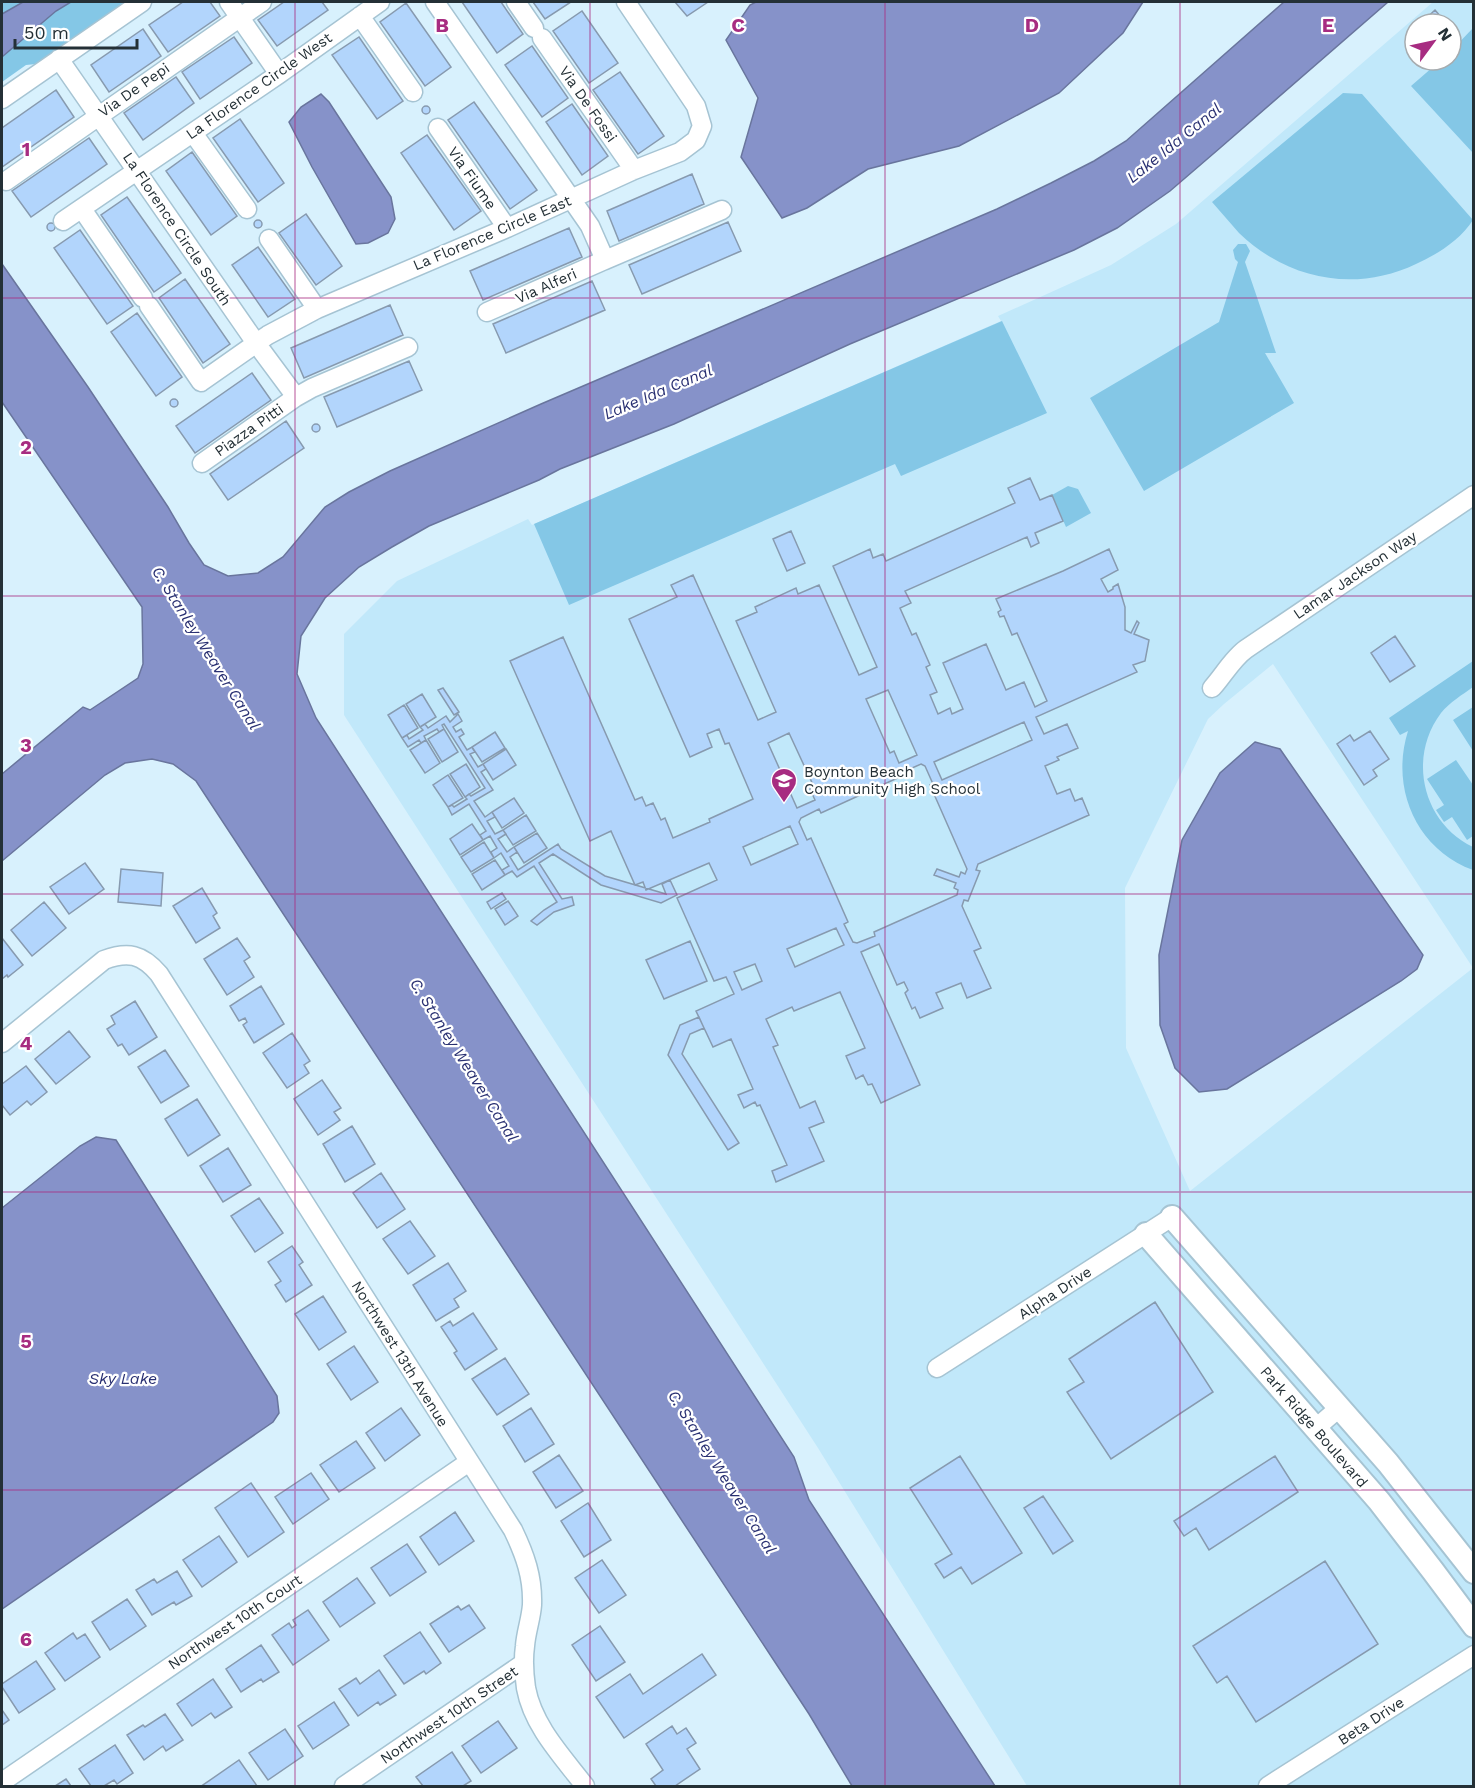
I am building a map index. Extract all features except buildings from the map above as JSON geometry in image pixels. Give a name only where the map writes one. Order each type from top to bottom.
[{"type":"street","points":[[2,99],[142,2]]},
{"type":"street","points":[[228,2],[279,74]]},
{"type":"street","name":"Via De Pepi","points":[[6,181],[262,2]]},
{"type":"street","name":"La Florence Circle West","points":[[63,221],[279,74],[380,2]]},
{"type":"street","points":[[435,2],[590,226],[605,260]]},
{"type":"street","name":"Via De Fossi","points":[[516,2],[634,170]]},
{"type":"street","name":"La Florence Circle East","points":[[82,209],[201,382],[255,343],[317,309],[680,152],[696,140],[702,126],[696,106],[626,2]]},
{"type":"street","points":[[360,16],[413,92]]},
{"type":"street","name":"La Florence Circle South","points":[[59,59],[255,343],[296,397]]},
{"type":"street","name":"Via Fiume","points":[[438,128],[507,228]]},
{"type":"street","points":[[193,133],[247,209]]},
{"type":"street","name":"Via Alferi","points":[[487,312],[722,210]]},
{"type":"street","points":[[269,240],[317,309]]},
{"type":"street","points":[[296,397],[408,347]]},
{"type":"street","name":"Piazza Pitti","points":[[202,463],[296,397]]},
{"type":"street","name":"Lamar Jackson Way","points":[[1212,688],[1238,655],[1473,495]]},
{"type":"street","name":"Northwest 13th Avenue","points":[[2,1043],[104,960],[128,955],[140,958],[151,964],[159,974],[513,1530],[531,1579],[532,1606],[524,1663],[526,1687],[534,1713],[547,1736],[585,1786]]},
{"type":"street","name":"Alpha Drive","points":[[937,1368],[1172,1217]]},
{"type":"street","name":"Park Ridge Boulevard","points":[[1172,1217],[1388,1463],[1473,1572]]},
{"type":"street","name":"Park Ridge Boulevard","points":[[1146,1234],[1379,1501],[1473,1626]]},
{"type":"street","points":[[1316,1428],[1339,1408]]},
{"type":"street","name":"Northwest 10th Court","points":[[2,1782],[469,1462]]},
{"type":"street","name":"Beta Drive","points":[[1268,1786],[1473,1656]]},
{"type":"street","name":"Northwest 10th Street","points":[[344,1786],[524,1663]]},
{"type":"shaded area","points":[[2,2],[23,2],[2,14]]},
{"type":"shaded area","points":[[71,2],[126,2],[36,64],[26,65],[2,82],[2,57],[56,11]]},
{"type":"shaded area","name":"Boynton Beach Community High School","points":[[1433,2],[1473,2],[1473,968],[1473,1786],[1027,1786],[818,1448],[344,715],[344,634],[397,581],[528,519],[532,525],[1001,321],[998,316],[1111,265],[1176,224],[1403,28],[1403,72],[1463,72],[1463,12],[1421,12]],"holes":[[[1273,664],[1473,968],[1190,1191],[1126,1048],[1125,888],[1208,719]]]},
{"type":"shaded area","points":[[1473,28],[1473,153],[1411,86],[1427,72],[1463,72],[1463,38]]},
{"type":"shaded area","points":[[1343,93],[1362,94],[1473,220],[1455,240],[1432,256],[1393,273],[1370,278],[1323,277],[1279,262],[1258,249],[1239,233],[1212,202]]},
{"type":"shaded area","points":[[1238,244],[1246,244],[1250,251],[1245,262],[1276,353],[1265,353],[1294,403],[1144,491],[1090,398],[1219,322],[1238,262],[1233,250]]},
{"type":"shaded area","points":[[1002,321],[1047,413],[901,476],[895,464],[569,605],[534,524]]},
{"type":"shaded area","points":[[1068,486],[1078,489],[1091,513],[1066,527],[1052,495]]},
{"type":"shaded area","points":[[1473,661],[1473,687],[1441,713],[1431,731],[1425,750],[1423,769],[1432,806],[1442,822],[1456,836],[1473,847],[1473,870],[1453,860],[1436,847],[1412,814],[1403,774],[1403,752],[1408,731],[1400,735],[1389,718]]},
{"type":"shaded area","points":[[1473,707],[1473,751],[1453,720]]},
{"type":"shaded area","points":[[1456,760],[1473,785],[1473,836],[1467,840],[1452,817],[1444,822],[1436,810],[1444,805],[1427,779]]},
{"type":"water","points":[[23,2],[71,2],[56,11],[2,57],[2,14]]},
{"type":"water","points":[[756,2],[1143,2],[1123,33],[1059,93],[959,146],[868,169],[807,208],[782,218],[741,157],[758,98],[726,40],[750,5]]},
{"type":"water","points":[[1284,2],[1388,2],[1170,191],[1117,228],[1074,250],[850,344],[674,424],[560,469],[429,526],[359,567],[325,598],[301,636],[297,674],[316,718],[794,1457],[809,1500],[995,1786],[852,1786],[809,1714],[196,781],[173,764],[152,759],[125,763],[105,775],[2,861],[2,774],[83,707],[90,710],[138,678],[143,664],[142,607],[2,402],[2,264],[88,387],[204,565],[228,576],[258,573],[283,557],[325,507],[390,471],[997,209],[1094,161],[1126,141]]},
{"type":"water","points":[[321,94],[329,102],[391,197],[395,219],[388,233],[368,243],[356,244],[289,122],[301,107]]},
{"type":"water","points":[[1255,742],[1280,749],[1423,955],[1417,969],[1401,981],[1227,1089],[1199,1092],[1175,1068],[1160,1025],[1159,955],[1182,840],[1220,773]]},
{"type":"water","name":"Sky Lake","points":[[96,1137],[116,1140],[277,1396],[279,1413],[273,1422],[2,1609],[2,1208],[80,1146]]},
{"type":"place","name":"Boynton Beach Community High School","points":[[784,804]]},
{"type":"water label","name":"Lake Ida Canal","points":[[1174,143]]},
{"type":"water label","name":"Lake Ida Canal","points":[[658,392]]},
{"type":"water label","name":"C. Stanley Weaver Canal","points":[[206,648]]},
{"type":"water label","name":"C. Stanley Weaver Canal","points":[[464,1060]]},
{"type":"water label","name":"C. Stanley Weaver Canal","points":[[722,1472]]}]
